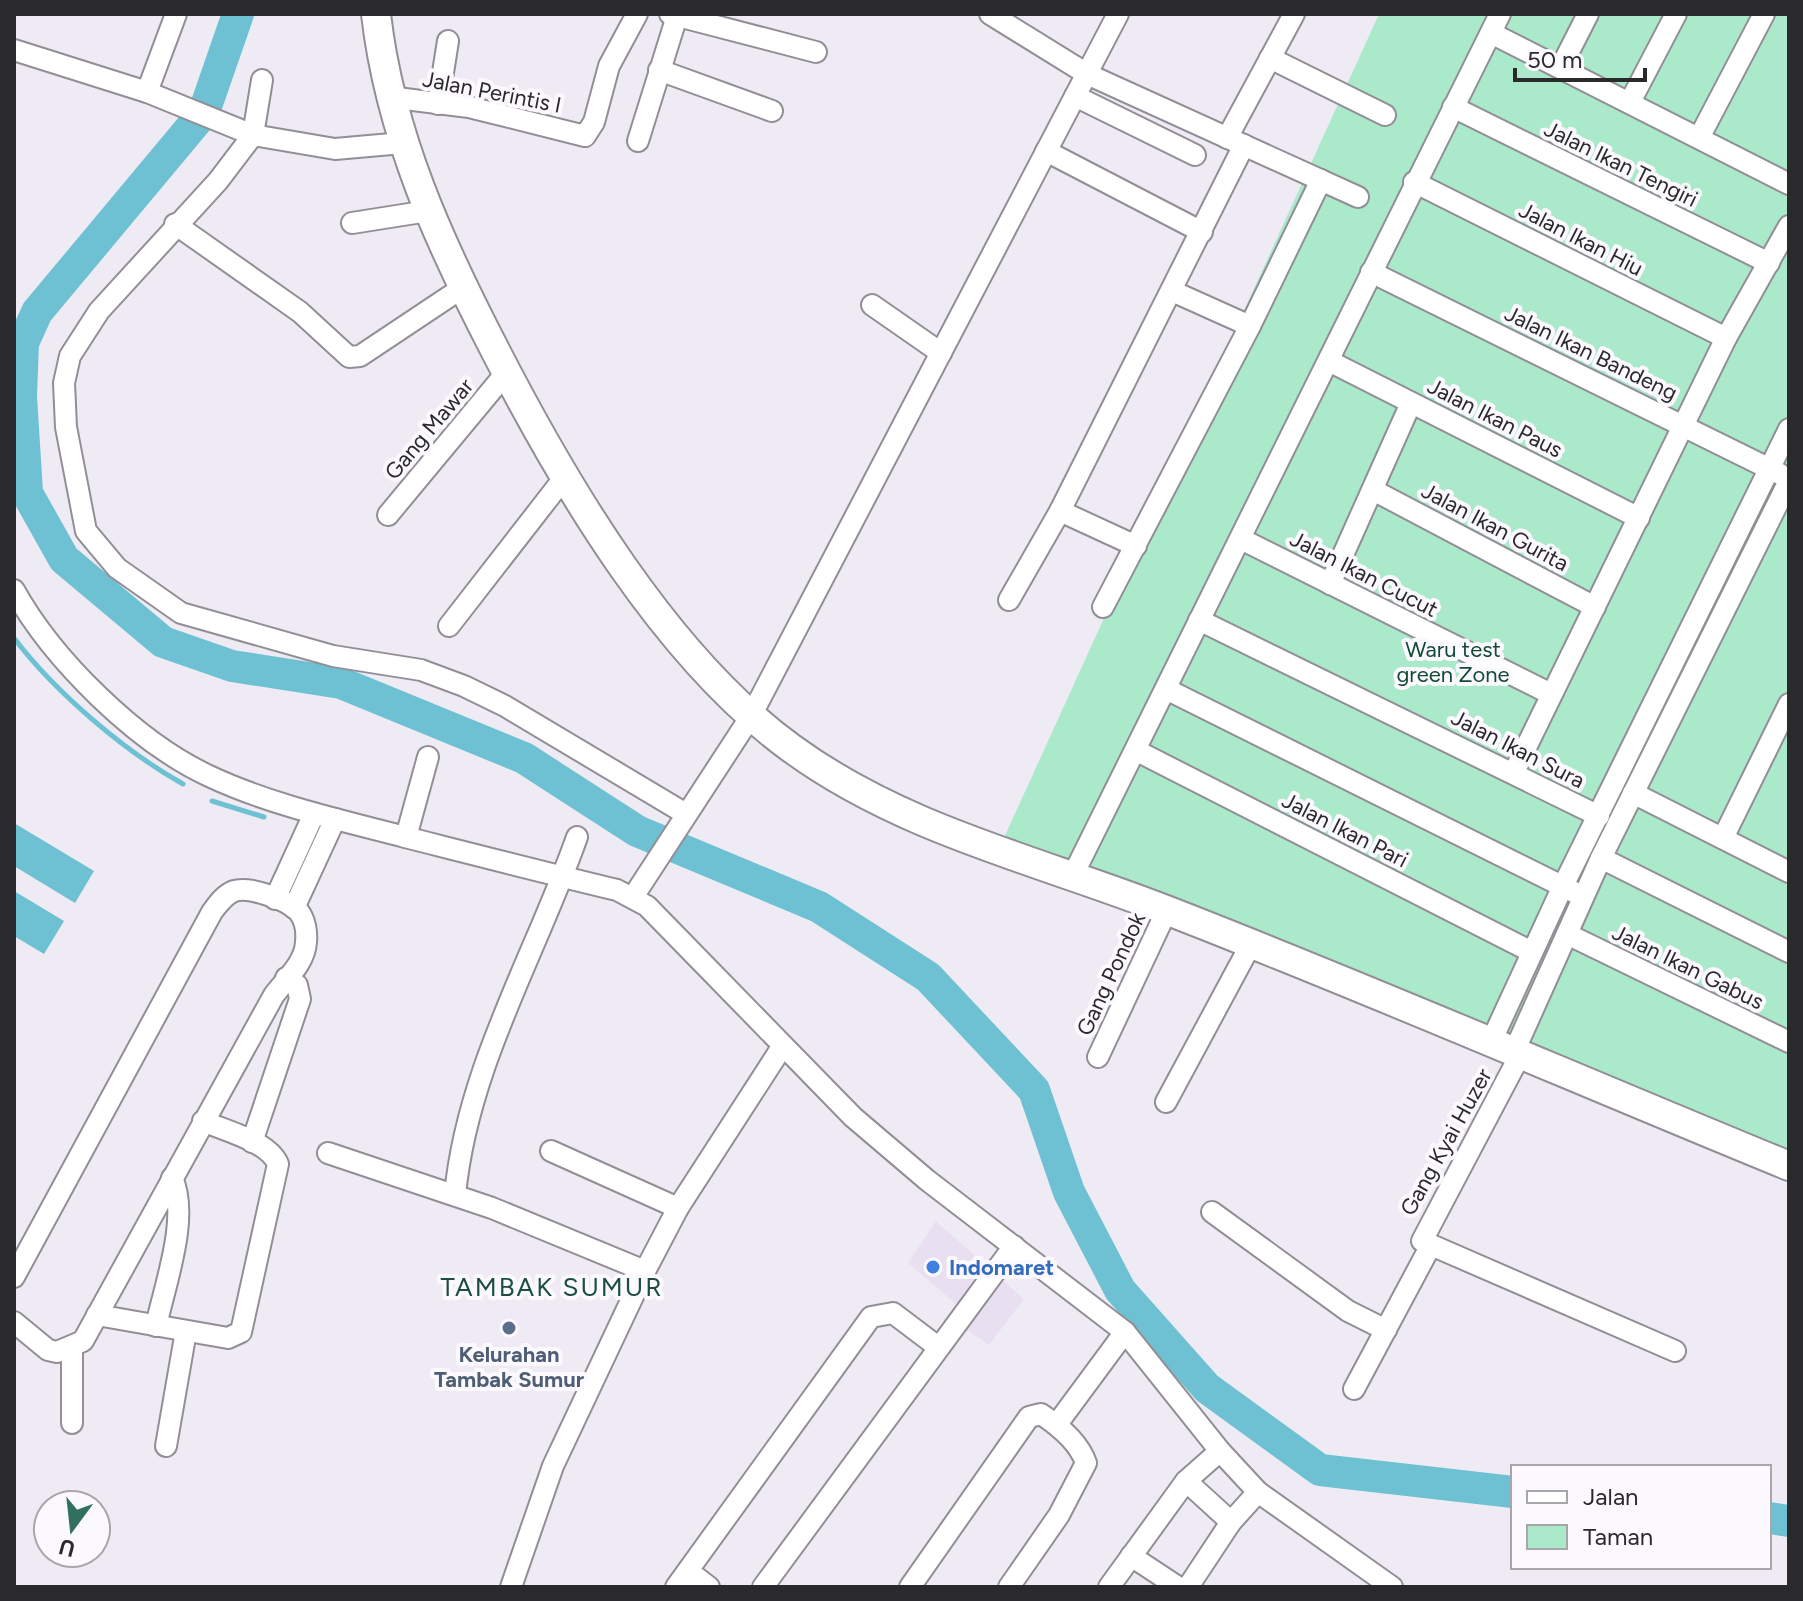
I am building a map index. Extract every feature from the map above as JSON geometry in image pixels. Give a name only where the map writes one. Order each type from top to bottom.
[{"type":"street","points":[[147,92],[176,14]]},
{"type":"street","points":[[376,14],[389,97],[428,211],[462,288],[564,478],[642,592],[724,692],[791,749],[885,804],[961,839],[1073,875],[1167,910],[1789,1166]]},
{"type":"street","name":"Jalan Perintis I","points":[[389,97],[469,107],[585,136],[594,122],[609,66],[637,14]]},
{"type":"street","points":[[990,14],[1087,74],[1358,197]]},
{"type":"street","points":[[1009,600],[1060,511],[1202,232],[1270,58],[1294,14]]},
{"type":"street","points":[[1561,67],[1588,14]]},
{"type":"street","points":[[1630,102],[1676,14]]},
{"type":"street","points":[[1700,136],[1764,14]]},
{"type":"street","points":[[638,141],[673,15],[816,52]]},
{"type":"street","points":[[633,897],[751,716],[1087,74],[1111,16]]},
{"type":"street","points":[[1073,875],[1329,361],[1414,182],[1496,23],[1561,67],[1789,184]]},
{"type":"street","points":[[438,104],[448,41]]},
{"type":"street","points":[[14,50],[147,92],[246,133],[335,149],[403,143]]},
{"type":"street","points":[[1270,58],[1385,115]]},
{"type":"street","points":[[659,70],[772,111]]},
{"type":"street","points":[[262,80],[246,133],[218,181],[175,224],[99,311],[70,356],[64,383],[69,449],[86,531],[117,568],[181,613],[333,656],[421,670],[464,686],[517,713],[683,820]]},
{"type":"street","points":[[1075,96],[1195,155]]},
{"type":"street","name":"Jalan Ikan Tengiri","points":[[1453,107],[1769,263]]},
{"type":"street","points":[[1046,151],[1202,232]]},
{"type":"street","points":[[1103,607],[1250,326],[1321,180]]},
{"type":"street","name":"Jalan Ikan Hiu","points":[[1414,182],[1726,338]]},
{"type":"street","points":[[352,223],[428,211]]},
{"type":"street","points":[[175,224],[300,312],[349,357],[360,356],[462,288]]},
{"type":"street","points":[[1514,772],[1726,338],[1789,226]]},
{"type":"street","name":"Jalan Ikan Bandeng","points":[[1371,272],[1684,424],[1789,480]]},
{"type":"street","points":[[1172,291],[1250,326]]},
{"type":"street","points":[[872,305],[941,353]]},
{"type":"street","name":"Jalan Ikan Paus","points":[[1329,361],[1639,518]]},
{"type":"street","name":"Gang Mawar","points":[[388,515],[506,373]]},
{"type":"street","points":[[1330,584],[1411,403]]},
{"type":"street","points":[[1507,1052],[1532,952],[1789,429]]},
{"type":"street","points":[[449,626],[564,478]]},
{"type":"street","points":[[1507,1052],[1789,480]]},
{"type":"street","name":"Jalan Ikan Gurita","points":[[1373,490],[1595,607]]},
{"type":"street","points":[[1060,511],[1136,546]]},
{"type":"street","name":"Jalan Ikan Cucut","points":[[1241,539],[1551,694]]},
{"type":"street","points":[[14,590],[59,652],[124,719],[166,751],[210,777],[314,814],[633,897],[661,919],[853,1117],[1118,1340],[1202,1466],[1244,1507],[1392,1587]]},
{"type":"street","name":"Jalan Ikan Sura","points":[[1199,620],[1599,816]]},
{"type":"street","points":[[1674,664],[1693,673]]},
{"type":"street","points":[[1166,689],[1584,896]]},
{"type":"street","points":[[1723,838],[1789,705]]},
{"type":"street","name":"Jalan Ikan Pari","points":[[1137,751],[1532,952]]},
{"type":"street","points":[[406,837],[428,757]]},
{"type":"street","points":[[1633,793],[1789,872]]},
{"type":"street","points":[[275,899],[314,814]]},
{"type":"street","points":[[294,908],[335,819]]},
{"type":"street","points":[[455,1195],[462,1141],[485,1063],[577,837]]},
{"type":"street","points":[[1601,858],[1789,952]]},
{"type":"street","points":[[14,1277],[212,912],[224,897],[236,890],[275,899],[294,908],[305,924],[306,943],[302,960],[286,978],[203,1121],[83,1341],[64,1352],[48,1350],[14,1322]]},
{"type":"street","name":"Gang Pondok","points":[[1098,1057],[1167,910]]},
{"type":"street","name":"Jalan Ikan Gabus","points":[[1567,934],[1789,1042]]},
{"type":"street","points":[[1166,1102],[1251,944]]},
{"type":"street","points":[[252,1142],[300,999],[297,985],[286,978]]},
{"type":"street","points":[[511,1587],[553,1466],[645,1271],[678,1208],[782,1047]]},
{"type":"street","name":"Gang Kyai Huzer","points":[[1431,1245],[1424,1243],[1422,1237],[1507,1052]]},
{"type":"street","points":[[97,1315],[231,1338],[241,1332],[278,1164],[274,1156],[252,1142],[203,1121]]},
{"type":"street","points":[[551,1151],[678,1208]]},
{"type":"street","points":[[328,1153],[455,1195],[645,1271]]},
{"type":"street","points":[[156,1326],[179,1215],[179,1194],[172,1178]]},
{"type":"street","points":[[1212,1212],[1348,1311],[1386,1330]]},
{"type":"street","points":[[1354,1389],[1431,1245],[1675,1351]]},
{"type":"street","points":[[763,1587],[1011,1249]]},
{"type":"street","points":[[709,1587],[682,1579],[871,1317],[893,1313],[938,1347]]},
{"type":"street","points":[[166,1446],[186,1331]]},
{"type":"street","points":[[1057,1424],[1118,1340]]},
{"type":"street","points":[[72,1348],[72,1423]]},
{"type":"street","points":[[910,1587],[1029,1417],[1041,1414],[1057,1424],[1083,1453],[1086,1463],[1083,1473],[1009,1587]]},
{"type":"street","points":[[1202,1466],[1244,1507]]},
{"type":"street","points":[[1109,1587],[1202,1466]]},
{"type":"street","points":[[1188,1587],[1244,1507]]},
{"type":"street","points":[[1131,1556],[1178,1587]]},
{"type":"shaded area","points":[[936,1221],[1024,1299],[989,1345],[947,1316],[956,1304],[908,1263]]},
{"type":"green space","name":"Waru test green Zone","points":[[1379,14],[1789,14],[1789,1164],[998,851]]},
{"type":"water","points":[[14,823],[94,871],[75,903],[14,866]]},
{"type":"water","points":[[14,891],[64,921],[44,954],[14,936]]},
{"type":"waterway","points":[[238,14],[204,112],[37,312],[23,343],[21,396],[27,493],[64,559],[163,642],[232,666],[341,683],[524,758],[637,831],[819,907],[928,977],[1034,1090],[1069,1192],[1120,1290],[1207,1388],[1320,1470],[1511,1492]]},
{"type":"waterway","points":[[14,638],[49,679],[92,719],[137,755],[183,784]]},
{"type":"waterway","points":[[212,801],[264,817]]},
{"type":"waterway","points":[[1771,1518],[1789,1521]]},
{"type":"place","name":"Indomaret","points":[[933,1267]]},
{"type":"place","name":"Kelurahan Tambak Sumur","points":[[509,1328]]},
{"type":"district","name":"TAMBAK SUMUR","points":[[552,1287]]}]
